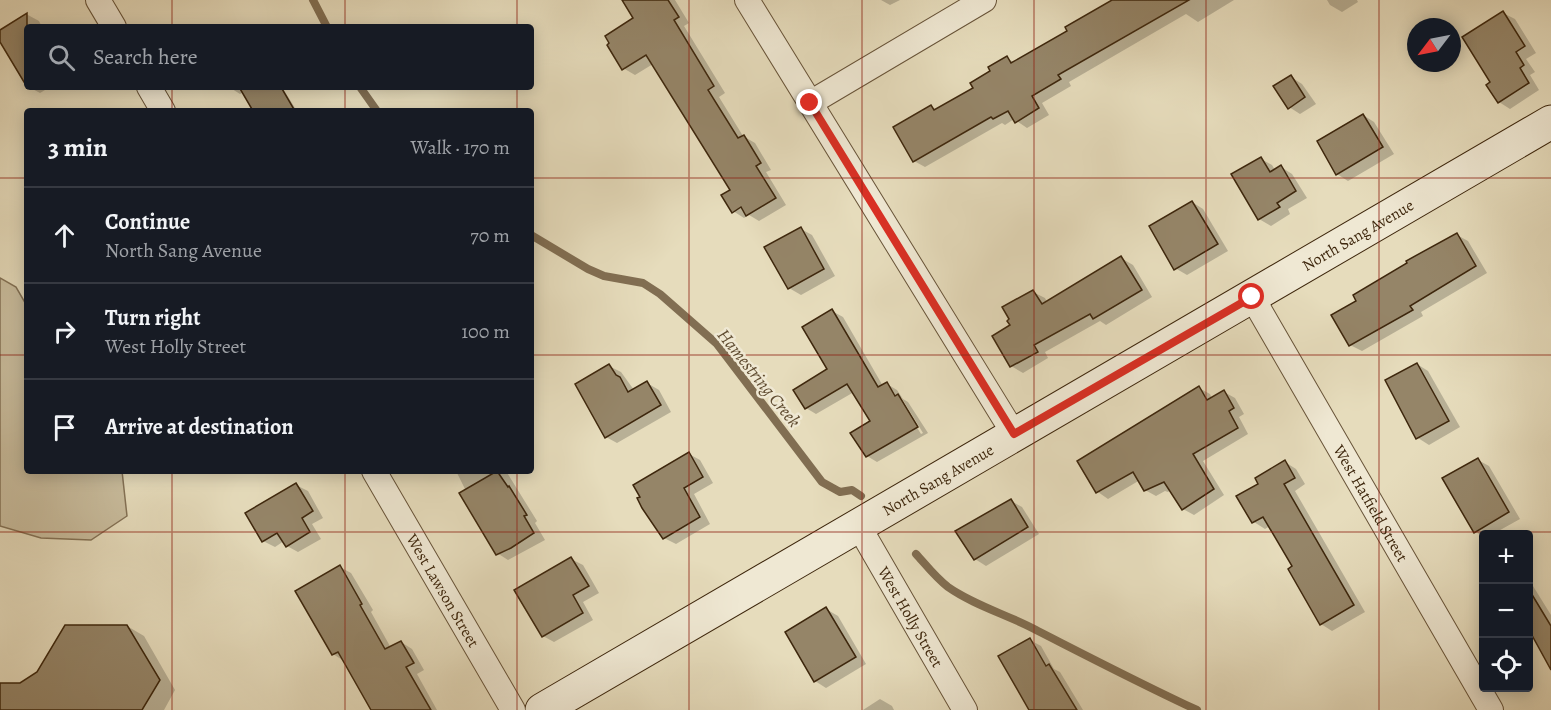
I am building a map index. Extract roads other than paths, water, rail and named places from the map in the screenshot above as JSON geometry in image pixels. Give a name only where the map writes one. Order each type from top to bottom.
[{"type":"street","points":[[98,0],[112,24]]},
{"type":"street","points":[[747,0],[1014,434]]},
{"type":"street","points":[[810,103],[984,0]]},
{"type":"street","points":[[151,90],[161,108]]},
{"type":"street","name":"North Sang Avenue","points":[[542,710],[1551,122]]},
{"type":"street","name":"West Hatfield Street","points":[[1252,297],[1491,710]]},
{"type":"street","name":"West Lawson Street","points":[[376,474],[513,710]]},
{"type":"street","name":"West Holly Street","points":[[858,525],[965,710]]},
{"type":"waterway","name":"Hamestring Creek","points":[[313,0],[325,24]]},
{"type":"waterway","name":"Hamestring Creek","points":[[362,90],[375,108]]},
{"type":"waterway","name":"Hamestring Creek","points":[[534,237],[588,269],[604,276],[643,283],[660,294],[717,344],[822,482],[840,492],[852,490],[861,496]]},
{"type":"waterway","name":"Hamestring Creek","points":[[916,554],[939,580],[958,594],[1027,625],[1197,710]]}]
